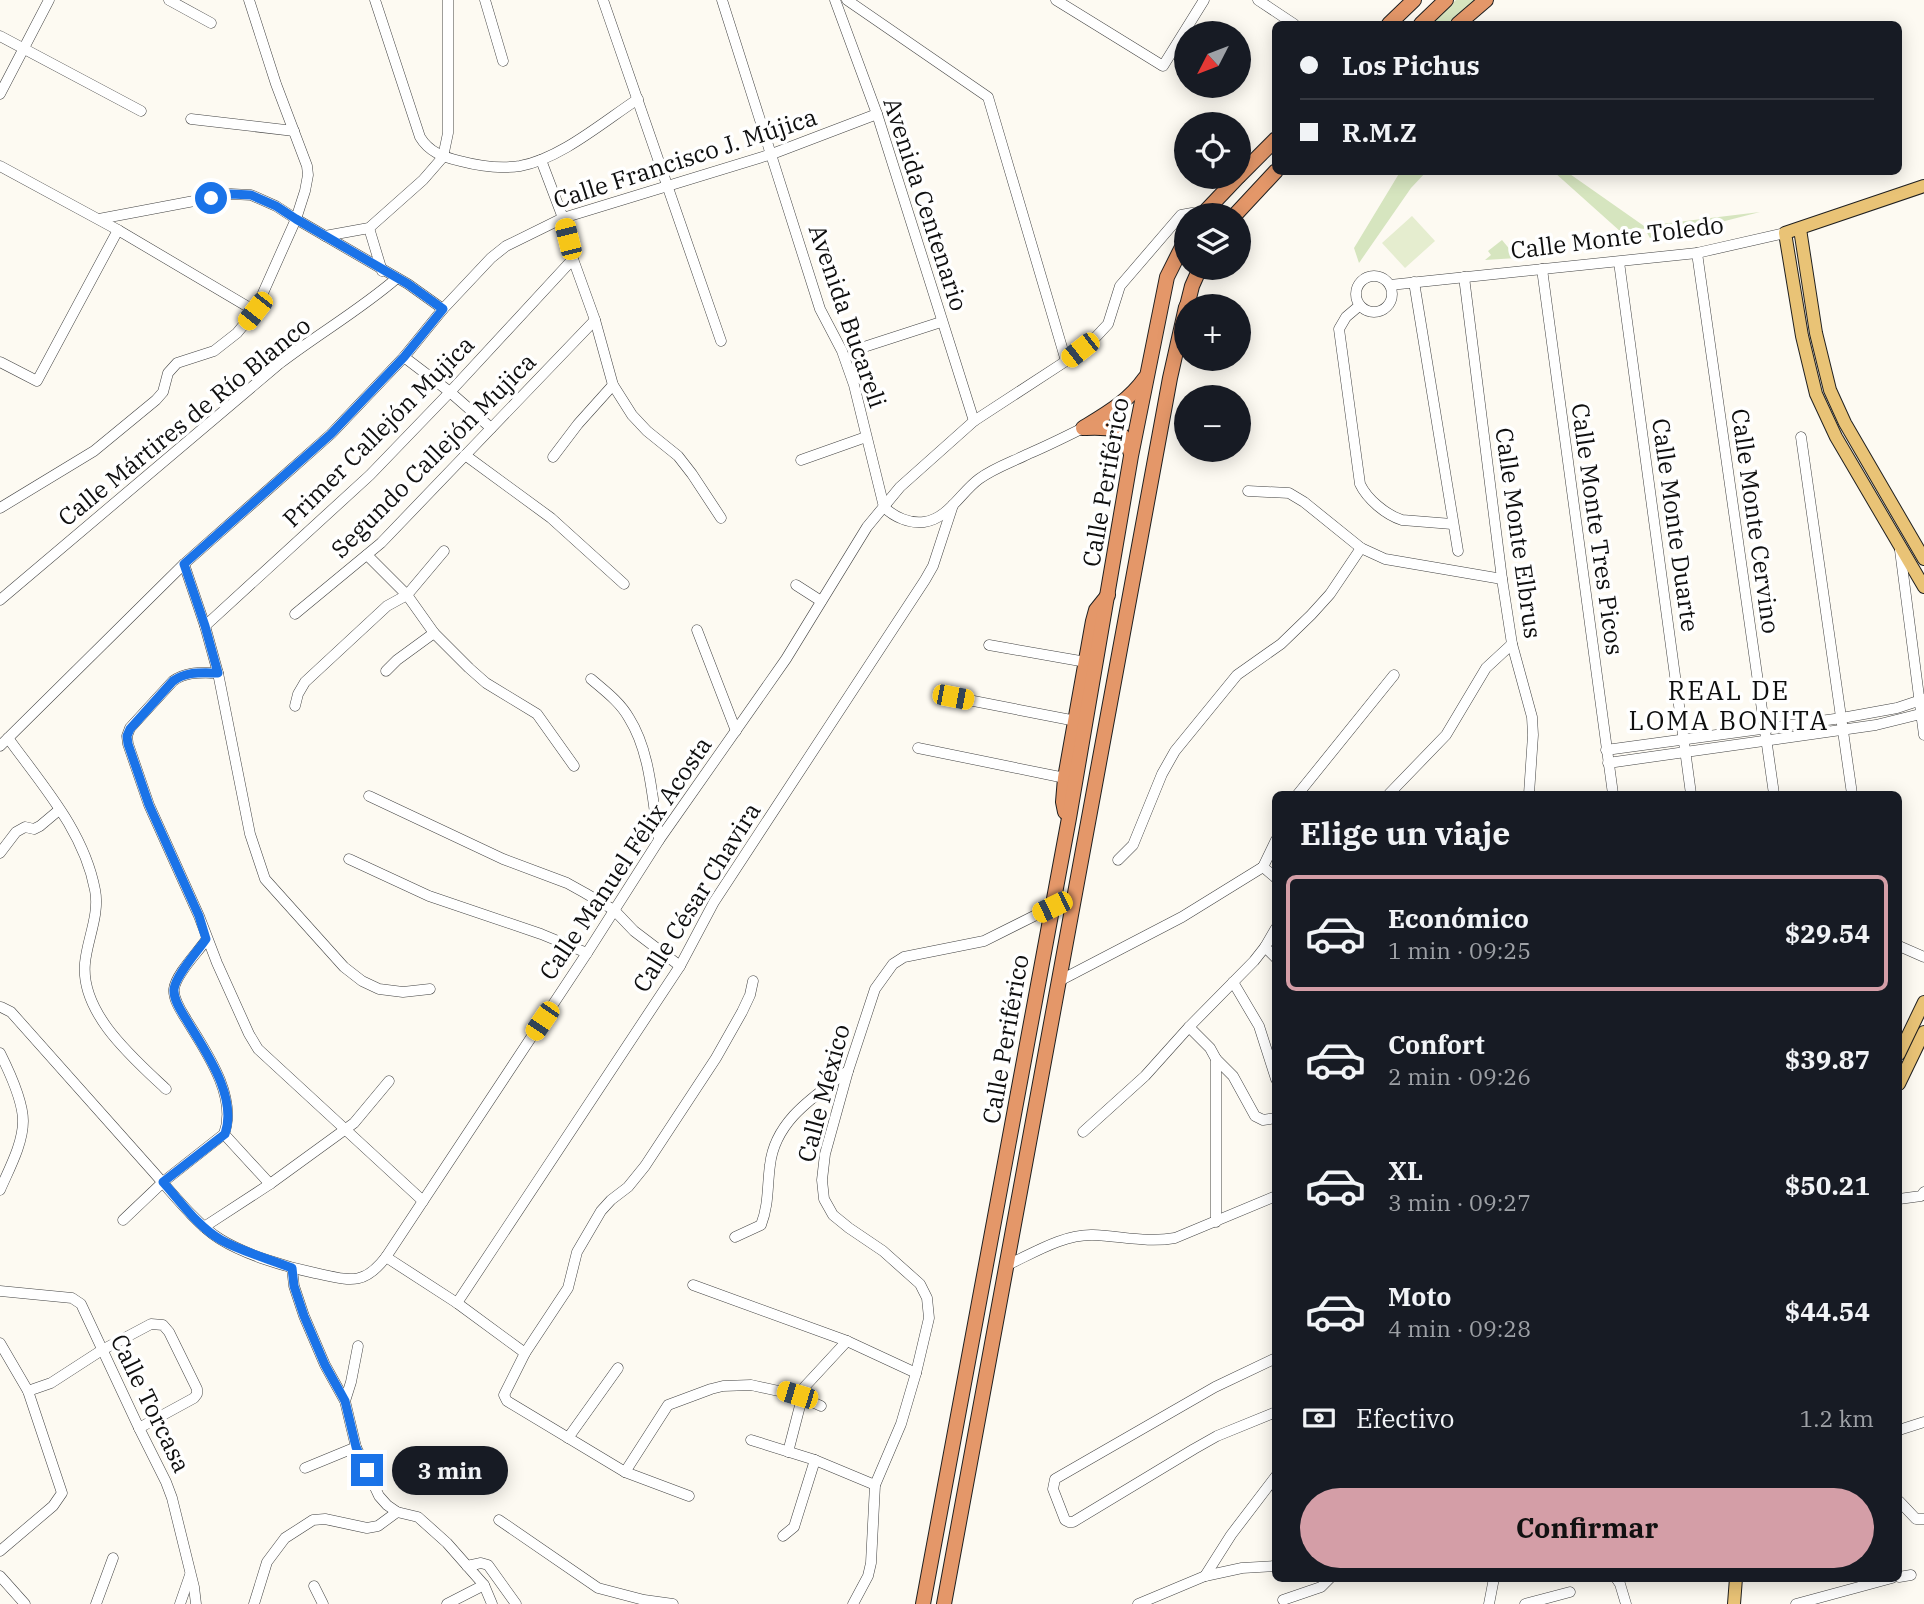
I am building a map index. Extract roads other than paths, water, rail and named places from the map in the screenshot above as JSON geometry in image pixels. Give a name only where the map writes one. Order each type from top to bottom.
[{"type":"highway","points":[[1393,21],[1414,0]]},
{"type":"highway","points":[[1424,21],[1446,0]]},
{"type":"highway","points":[[1462,21],[1486,0]]},
{"type":"highway","points":[[1251,164],[1272,143]]},
{"type":"highway","points":[[1246,203],[1272,174]]},
{"type":"highway","points":[[1214,203],[1227,189]]},
{"type":"highway","name":"Calle Periférico","points":[[923,1604],[1069,818],[1132,456],[1167,277],[1174,263]]},
{"type":"highway","name":"Calle Periférico","points":[[944,1604],[1174,362]]},
{"type":"highway","points":[[1083,428],[1124,402],[1148,374]]},
{"type":"highway","points":[[1083,428],[1116,430],[1126,439],[1132,456]]},
{"type":"highway","points":[[1069,818],[1063,802],[1065,778],[1096,610],[1109,594]]},
{"type":"main road","name":"Calle Monte Toledo","points":[[1785,233],[1924,186]]},
{"type":"main road","points":[[1800,229],[1816,333],[1830,390],[1845,423],[1924,559]]},
{"type":"main road","points":[[1785,233],[1802,336],[1816,394],[1841,448],[1924,587]]},
{"type":"main road","points":[[1902,1074],[1924,1002]]},
{"type":"main road","points":[[1902,1050],[1913,1035]]},
{"type":"main road","points":[[1734,1604],[1736,1582]]},
{"type":"street","points":[[0,94],[49,0]]},
{"type":"street","points":[[169,0],[211,23]]},
{"type":"street","points":[[0,508],[94,451],[156,400],[163,391],[168,373],[177,363],[214,351],[237,333],[255,311],[296,219],[309,175],[272,73],[250,0]]},
{"type":"street","points":[[375,0],[420,136],[429,149],[443,157],[502,167],[520,166],[541,160],[563,150],[638,99]]},
{"type":"street","points":[[325,236],[369,228],[423,180],[443,157],[448,133],[448,0]]},
{"type":"street","points":[[485,0],[503,61]]},
{"type":"street","points":[[603,0],[721,341]]},
{"type":"street","name":"Avenida Bucareli","points":[[722,0],[820,309],[848,366],[884,507]]},
{"type":"street","name":"Avenida Centenario","points":[[835,0],[877,114],[974,421]]},
{"type":"street","points":[[847,0],[988,97],[1066,361]]},
{"type":"street","points":[[1056,0],[1163,66],[1204,0]]},
{"type":"street","points":[[1258,0],[1290,21]]},
{"type":"street","points":[[0,36],[141,111]]},
{"type":"street","name":"Calle Francisco J. Mújica","points":[[4,742],[184,564],[331,434],[404,357],[443,309],[491,258],[506,246],[563,218],[772,154],[877,114]]},
{"type":"street","points":[[191,119],[294,131]]},
{"type":"street","points":[[541,160],[563,218],[573,259],[595,320],[613,385],[632,415],[647,432],[667,446],[685,465],[722,518]]},
{"type":"street","points":[[0,166],[99,219],[255,311]]},
{"type":"street","points":[[99,219],[231,194],[251,195],[276,206],[397,278],[443,309]]},
{"type":"street","name":"Calle Manuel Félix Acosta","points":[[0,1006],[10,1012],[163,1182],[219,1239],[292,1268],[353,1280],[376,1271],[659,840],[786,659],[867,527],[900,487],[974,421],[1066,361],[1102,332],[1108,324],[1120,286],[1174,223]]},
{"type":"street","points":[[369,228],[382,271]]},
{"type":"street","points":[[0,362],[37,381],[118,230]]},
{"type":"street","name":"Calle Monte Toledo","points":[[1390,285],[1697,253],[1785,233]]},
{"type":"street","name":"Calle Monte Cervino","points":[[1697,253],[1774,791]]},
{"type":"street","name":"Primer Callejón Mujica","points":[[205,626],[370,475],[450,393],[573,259]]},
{"type":"street","name":"Calle Monte Duarte","points":[[1619,262],[1691,791]]},
{"type":"street","name":"Calle Monte Tres Picos","points":[[1542,269],[1612,791]]},
{"type":"street","name":"Calle Monte Elbrus","points":[[1464,276],[1502,579],[1513,644],[1532,717],[1529,791]]},
{"type":"street","points":[[1381,277],[1390,285],[1391,303],[1382,311],[1370,312],[1359,306],[1356,288],[1364,279],[1381,277]]},
{"type":"street","name":"Calle Mártires de Río Blanco","points":[[0,600],[279,364],[376,297],[397,278]]},
{"type":"street","points":[[1414,282],[1458,551]]},
{"type":"street","points":[[1359,306],[1341,322],[1339,337],[1360,484],[1368,496],[1396,518],[1452,524]]},
{"type":"street","name":"Segundo Callejón Mujica","points":[[295,614],[367,555],[595,320]]},
{"type":"street","points":[[867,346],[942,322]]},
{"type":"street","points":[[404,357],[491,428]]},
{"type":"street","points":[[553,457],[613,385]]},
{"type":"street","points":[[884,507],[891,514],[912,522],[934,519],[994,469],[1083,428]]},
{"type":"street","points":[[802,460],[866,438]]},
{"type":"street","points":[[1801,438],[1852,791]]},
{"type":"street","points":[[465,455],[551,518],[624,584]]},
{"type":"street","points":[[1248,491],[1289,493],[1361,548],[1385,559],[1502,579]]},
{"type":"street","name":"Calle César Chavira","points":[[457,1303],[680,966],[714,902],[925,580],[933,566],[953,505]]},
{"type":"street","points":[[1900,546],[1924,735]]},
{"type":"street","points":[[1118,860],[1133,845],[1161,774],[1175,751],[1237,676],[1281,644],[1311,615],[1330,594],[1361,548]]},
{"type":"street","points":[[295,706],[305,682],[387,606],[407,595],[444,551]]},
{"type":"street","points":[[367,555],[407,595],[434,633],[486,683],[537,714],[574,766]]},
{"type":"street","points":[[184,564],[218,673],[250,834],[265,879],[344,967],[362,981],[379,989],[403,992],[430,989]]},
{"type":"street","points":[[796,585],[821,601]]},
{"type":"street","points":[[697,630],[736,730]]},
{"type":"street","points":[[386,671],[434,633]]},
{"type":"street","points":[[1392,791],[1446,735],[1486,668],[1513,644]]},
{"type":"street","points":[[989,645],[1086,662]]},
{"type":"street","points":[[218,673],[191,673],[180,676],[130,729],[128,744],[149,805],[199,916],[206,939],[258,1049],[423,1201]]},
{"type":"street","points":[[1300,791],[1394,676]]},
{"type":"street","points":[[591,679],[614,698],[630,719],[646,757],[659,840]]},
{"type":"street","points":[[953,697],[1076,721]]},
{"type":"street","points":[[1608,764],[1766,742],[1843,724],[1921,700]]},
{"type":"street","points":[[1606,750],[1765,729],[1843,724],[1877,725],[1923,714]]},
{"type":"street","points":[[4,742],[79,839],[96,893],[94,920],[84,965],[88,992],[95,1011],[125,1049],[166,1089]]},
{"type":"street","points":[[918,748],[1065,778]]},
{"type":"street","points":[[369,796],[503,859],[567,883],[614,910],[634,931],[680,966]]},
{"type":"street","points":[[0,853],[16,832],[25,827],[34,829],[40,826],[59,810]]},
{"type":"street","points":[[1059,981],[1182,918],[1263,867],[1272,848]]},
{"type":"street","points":[[349,859],[429,896],[541,934],[587,953]]},
{"type":"street","points":[[1263,867],[1272,875]]},
{"type":"street","name":"Calle México","points":[[853,1604],[868,1576],[871,1563],[875,1485],[901,1424],[929,1318],[927,1298],[920,1284],[883,1251],[833,1215],[824,1199],[822,1180],[825,1154],[848,1071],[875,989],[893,964],[904,957],[984,940],[1052,907]]},
{"type":"street","points":[[123,1220],[163,1182],[225,1134],[228,1107],[223,1088],[178,1004],[174,990],[179,977],[206,939]]},
{"type":"street","points":[[1902,947],[1924,957]]},
{"type":"street","points":[[1083,1132],[1145,1076],[1233,982],[1272,951]]},
{"type":"street","points":[[689,1496],[625,1472],[505,1399],[504,1395],[526,1353],[568,1288],[577,1252],[601,1211],[638,1177],[688,1102],[742,1012],[753,981]]},
{"type":"street","points":[[1233,982],[1259,1026],[1272,1067]]},
{"type":"street","points":[[1189,1027],[1233,1076],[1255,1116],[1264,1120],[1272,1119]]},
{"type":"street","points":[[0,1053],[23,1114],[23,1125],[12,1164],[0,1190]]},
{"type":"street","points":[[1216,1059],[1216,1222]]},
{"type":"street","points":[[735,1237],[761,1225],[767,1208],[770,1162],[780,1135],[791,1116],[848,1071]]},
{"type":"street","points":[[205,1227],[346,1129],[361,1116],[389,1081]]},
{"type":"street","points":[[225,1134],[270,1184]]},
{"type":"street","points":[[1902,1199],[1923,1197]]},
{"type":"street","points":[[1006,1266],[1067,1239],[1080,1236],[1160,1241],[1175,1238],[1272,1198]]},
{"type":"street","points":[[386,1257],[457,1303],[526,1353]]},
{"type":"street","points":[[292,1268],[294,1286],[304,1316],[325,1365],[345,1401],[356,1447],[379,1496],[397,1512],[418,1517],[447,1543],[484,1585],[492,1604]]},
{"type":"street","points":[[693,1285],[847,1341],[916,1373]]},
{"type":"street","name":"Calle Torcasa","points":[[0,1291],[72,1297],[81,1304],[166,1482],[194,1587],[195,1604]]},
{"type":"street","points":[[29,1391],[51,1383],[102,1350],[151,1324],[163,1325],[169,1332],[197,1394],[139,1429]]},
{"type":"street","points":[[788,1452],[800,1397],[847,1341]]},
{"type":"street","points":[[0,1343],[29,1391],[62,1493],[59,1500],[0,1550]]},
{"type":"street","points":[[345,1401],[358,1346]]},
{"type":"street","points":[[1272,1360],[1192,1401],[1055,1479],[1053,1485],[1065,1520],[1073,1522],[1206,1442],[1272,1414]]},
{"type":"street","points":[[568,1438],[618,1368]]},
{"type":"street","points":[[625,1472],[668,1405],[711,1389],[751,1385],[778,1390],[821,1406]]},
{"type":"street","points":[[1902,1429],[1924,1422]]},
{"type":"street","points":[[751,1440],[815,1460],[875,1485]]},
{"type":"street","points":[[304,1468],[356,1447]]},
{"type":"street","points":[[783,1536],[794,1527],[815,1460]]},
{"type":"street","points":[[1205,1576],[1231,1535],[1272,1481]]},
{"type":"street","points":[[1902,1504],[1920,1519]]},
{"type":"street","points":[[254,1604],[267,1562],[285,1538],[313,1520],[325,1519],[367,1528],[378,1526],[397,1512]]},
{"type":"street","points":[[499,1520],[598,1588],[673,1604]]},
{"type":"street","points":[[96,1604],[113,1558]]},
{"type":"street","points":[[467,1566],[488,1564],[516,1604]]},
{"type":"street","points":[[1138,1604],[1205,1576],[1242,1568],[1272,1566]]},
{"type":"street","points":[[180,1604],[190,1573]]},
{"type":"street","points":[[1902,1576],[1911,1575]]},
{"type":"street","points":[[0,1576],[25,1604]]},
{"type":"street","points":[[1283,1600],[1321,1587],[1326,1582]]},
{"type":"street","points":[[1489,1604],[1493,1582]]},
{"type":"street","points":[[1619,1582],[1626,1604]]},
{"type":"street","points":[[1796,1604],[1877,1582]]},
{"type":"street","points":[[447,1604],[484,1585]]},
{"type":"street","points":[[314,1586],[323,1604]]},
{"type":"street","points":[[1525,1604],[1570,1592]]},
{"type":"district","name":"REAL DE LOMA BONITA","points":[[1729,705]]}]
